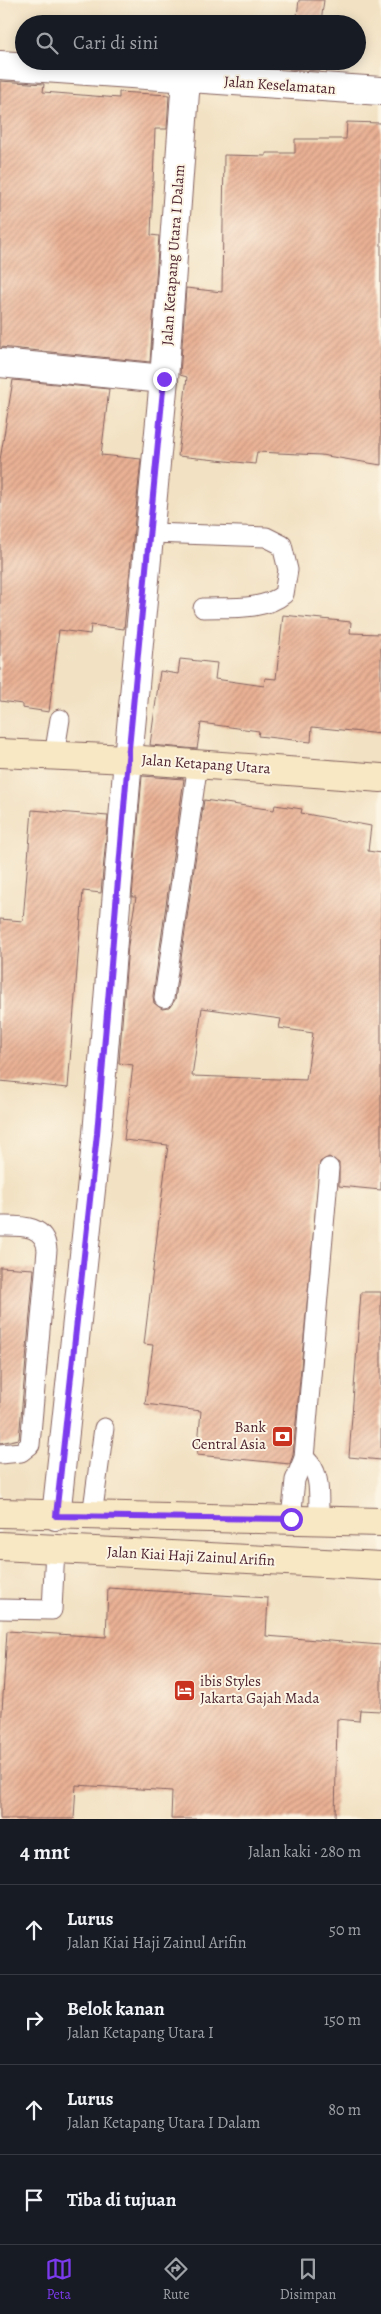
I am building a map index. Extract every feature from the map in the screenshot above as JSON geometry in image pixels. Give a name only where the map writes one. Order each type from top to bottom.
[{"type":"main road","name":"Jalan Ketapang Utara","points":[[0,754],[198,763],[381,778]]},
{"type":"main road","points":[[0,1513],[56,1516],[319,1519],[381,1522]]},
{"type":"main road","name":"Jalan Kiai Haji Zainul Arifin","points":[[0,1546],[381,1566]]},
{"type":"street","name":"Jalan Keselamatan","points":[[0,65],[15,66]]},
{"type":"street","name":"Jalan Keselamatan","points":[[66,70],[381,92]]},
{"type":"street","name":"Jalan Ketapang Utara I Dalam","points":[[56,1516],[97,1134],[128,759],[151,533],[164,379],[186,79]]},
{"type":"street","points":[[0,363],[164,379]]},
{"type":"lane","points":[[151,533],[266,537],[282,545],[288,570],[284,594],[276,600],[248,606],[203,608]]},
{"type":"lane","points":[[54,756],[60,719]]},
{"type":"lane","points":[[164,998],[198,763]]},
{"type":"lane","points":[[291,1519],[295,1480],[304,1458],[329,1168]]},
{"type":"lane","points":[[0,1226],[26,1227],[40,1233],[46,1240],[47,1250],[30,1445],[21,1452],[0,1454]]},
{"type":"lane","points":[[92,1516],[104,1428]]},
{"type":"lane","points":[[304,1458],[312,1465],[316,1472],[319,1519]]},
{"type":"lane","points":[[0,1608],[52,1610],[55,1549]]},
{"type":"building","points":[[299,0],[324,0],[322,15],[297,15]]},
{"type":"building","points":[[0,81],[44,84],[43,92],[119,98],[119,92],[169,95],[167,129],[155,129],[151,235],[159,236],[150,362],[0,347]]},
{"type":"building","points":[[347,122],[381,123],[381,465],[321,455],[257,452],[255,464],[178,456],[187,377],[180,375],[186,288],[222,292],[224,155],[266,156],[266,153],[295,153],[295,139],[346,139]]},
{"type":"building","points":[[13,380],[109,389],[101,455],[141,459],[124,629],[91,625],[90,634],[59,630],[49,712],[22,708],[22,704],[0,701],[0,460]]},
{"type":"building","points":[[283,615],[351,622],[350,633],[381,634],[381,734],[312,727],[311,742],[258,736],[259,731],[201,723],[197,749],[150,745],[160,671],[178,674],[180,659],[217,663],[215,679],[264,686],[265,678],[276,679]]},
{"type":"building","points":[[142,776],[184,779],[153,996],[154,1003],[162,1009],[169,1008],[175,1000],[204,800],[274,810],[275,805],[302,809],[301,813],[371,826],[368,851],[381,853],[381,1190],[339,1186],[339,1163],[329,1157],[320,1162],[293,1455],[290,1464],[197,1455],[201,1411],[145,1404],[153,1345],[144,1344],[168,1145],[124,1140],[133,1065],[119,1063],[128,945],[136,897],[132,897]],"holes":[[[202,1008],[281,1019],[279,1028],[313,1033],[306,1080],[192,1076]]]},
{"type":"building","points":[[32,810],[108,816],[101,893],[83,891],[68,1088],[0,1081],[0,919],[23,921]]},
{"type":"building","points":[[0,1267],[34,1269],[19,1439],[0,1443]]},
{"type":"building","points":[[361,1292],[381,1292],[381,1460],[349,1457]]},
{"type":"building","points":[[108,1588],[268,1598],[266,1636],[381,1645],[381,1711],[360,1710],[359,1721],[337,1719],[335,1819],[171,1819],[172,1791],[76,1785],[74,1819],[0,1819],[0,1743],[7,1631],[106,1637]]},
{"type":"place","name":"Bank Central Asia","points":[[282,1436]]},
{"type":"place","name":"ibis Styles Jakarta Gajah Mada","points":[[184,1690]]},
{"type":"route","points":[[164,379],[151,533],[128,759],[97,1134],[56,1516],[291,1519]]}]
